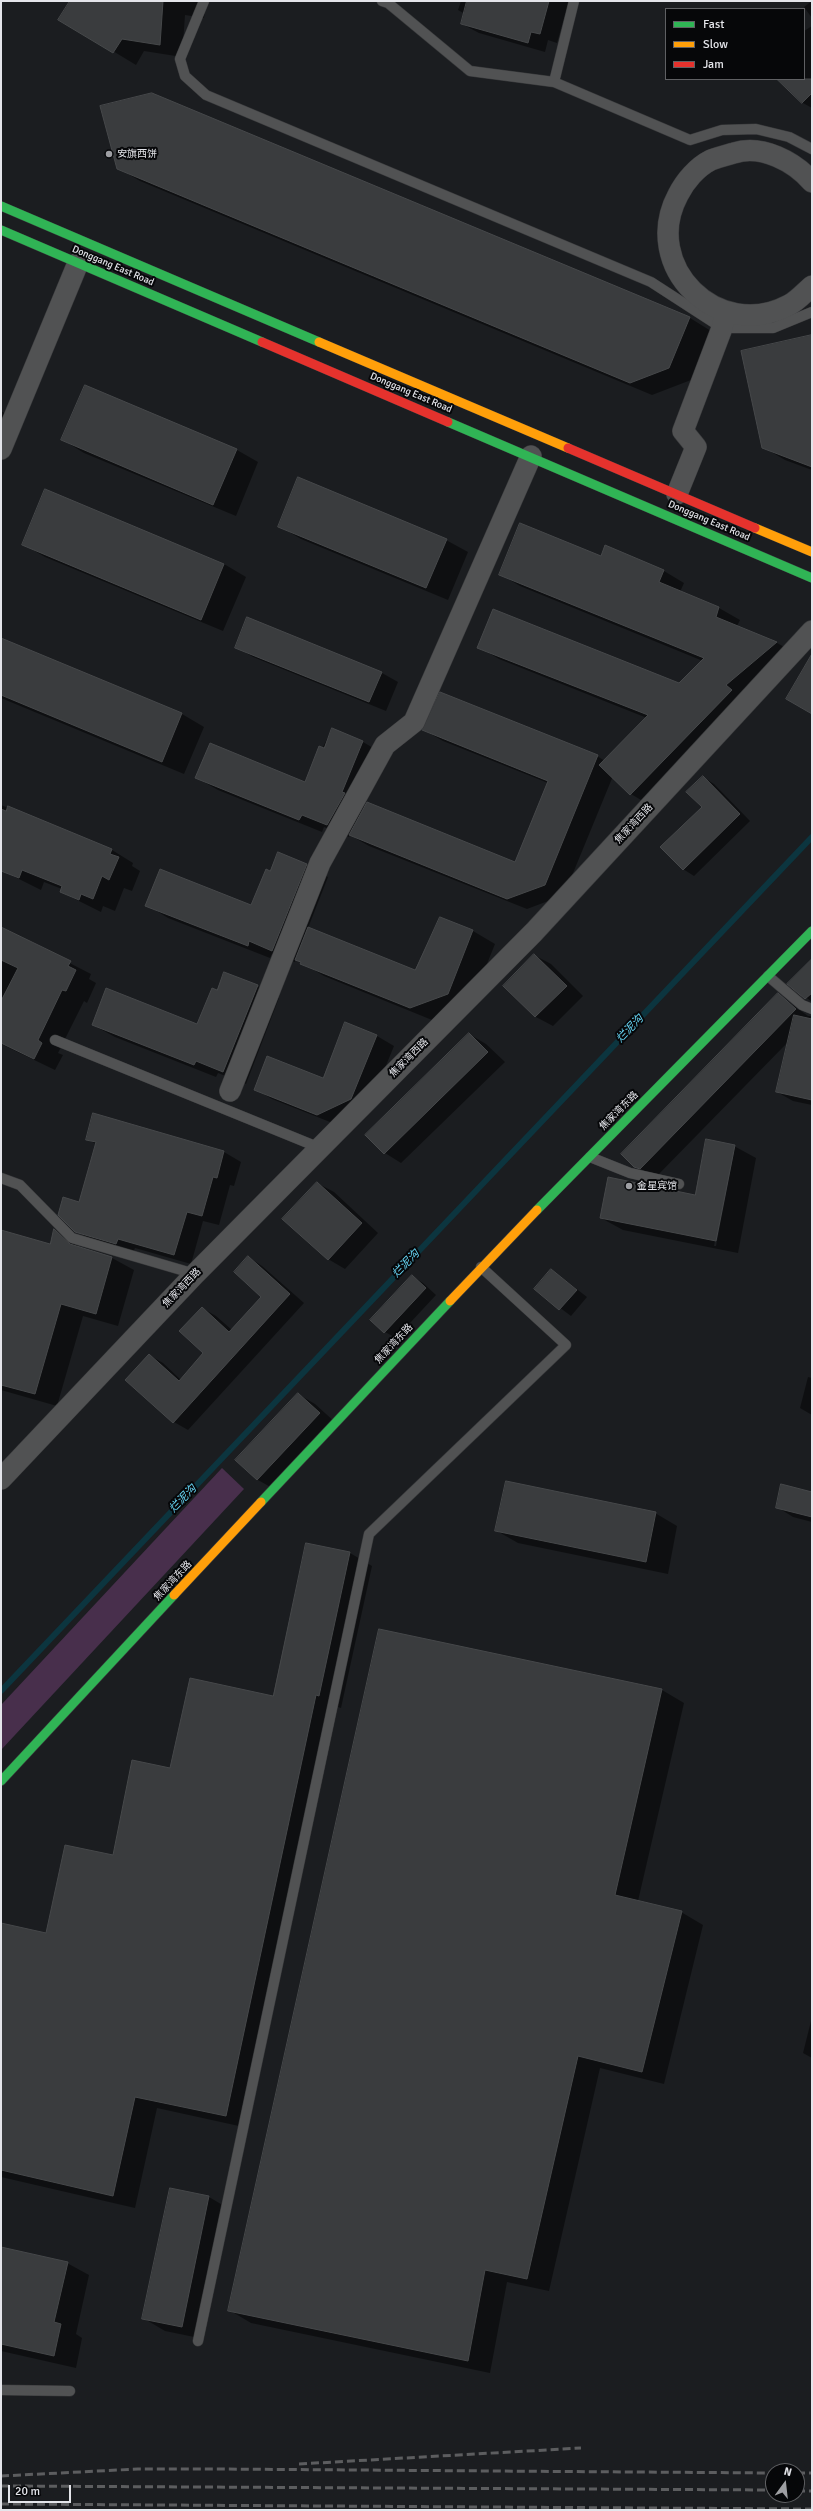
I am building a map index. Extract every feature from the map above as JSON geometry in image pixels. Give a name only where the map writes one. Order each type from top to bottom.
[{"type":"main road","name":"Donggang East Road","points":[[1,206],[812,552]]},
{"type":"main road","name":"Donggang East Road","points":[[1,230],[531,456],[812,578]]},
{"type":"main road","name":"焦家湾东路","points":[[1,1781],[481,1267],[812,931]]},
{"type":"street","points":[[812,182],[801,169],[773,154],[740,151],[710,161],[685,181],[670,210],[667,242],[676,272],[697,297],[724,320],[758,315],[788,305],[812,286]]},
{"type":"street","points":[[1,449],[78,263]]},
{"type":"street","points":[[677,494],[696,447],[683,431],[724,320]]},
{"type":"street","points":[[230,1091],[320,863],[385,745],[414,722],[531,456]]},
{"type":"street","name":"焦家湾西路","points":[[1,1479],[195,1274],[534,932],[812,631]]},
{"type":"lane","points":[[204,1],[180,59],[185,76],[206,96],[652,282],[724,320],[773,328],[812,312]]},
{"type":"lane","points":[[382,1],[398,12],[470,71],[554,82],[690,140],[722,130],[756,129],[789,137],[812,150]]},
{"type":"lane","points":[[398,12],[401,1]]},
{"type":"lane","points":[[554,82],[574,1]]},
{"type":"lane","points":[[768,976],[802,1005],[812,1009]]},
{"type":"lane","points":[[55,1040],[320,1148]]},
{"type":"lane","points":[[590,1156],[630,1174],[679,1184]]},
{"type":"lane","points":[[1,1178],[20,1185],[72,1238],[195,1274]]},
{"type":"lane","points":[[198,2341],[369,1534],[566,1345],[481,1267]]},
{"type":"lane","points":[[1,2390],[70,2391]]},
{"type":"shaded area","points":[[222,1468],[244,1489],[1,1750],[1,1705]]},
{"type":"building","points":[[70,1],[163,1],[160,45],[122,39],[113,53],[58,20]]},
{"type":"building","points":[[467,1],[549,1],[540,34],[531,32],[528,43],[461,24]]},
{"type":"building","points":[[812,79],[812,93],[802,103],[778,80]]},
{"type":"building","points":[[152,93],[690,317],[669,368],[630,383],[117,169],[100,106]]},
{"type":"building","points":[[812,335],[812,467],[762,448],[741,351]]},
{"type":"building","points":[[85,385],[237,449],[213,505],[61,440]]},
{"type":"building","points":[[298,477],[447,539],[426,588],[278,527]]},
{"type":"building","points":[[45,489],[224,564],[201,620],[22,545]]},
{"type":"building","points":[[520,523],[601,556],[605,545],[664,570],[659,582],[719,607],[716,617],[777,642],[726,685],[732,690],[630,795],[599,765],[648,715],[477,648],[493,609],[679,683],[704,658],[499,575]]},
{"type":"building","points":[[247,617],[382,672],[369,702],[235,648]]},
{"type":"building","points":[[1,638],[182,713],[162,762],[1,695]]},
{"type":"building","points":[[812,654],[812,714],[786,699]]},
{"type":"building","points":[[440,692],[598,755],[545,885],[507,899],[349,835],[367,802],[515,862],[548,781],[422,730]]},
{"type":"building","points":[[332,728],[363,741],[342,792],[345,793],[327,825],[302,815],[299,820],[195,778],[210,743],[305,782],[319,746],[324,748]]},
{"type":"building","points":[[703,776],[740,814],[683,870],[660,847],[702,807],[686,792]]},
{"type":"building","points":[[8,806],[112,849],[110,854],[119,857],[109,880],[102,876],[93,899],[81,894],[79,900],[60,892],[62,886],[22,870],[19,878],[1,871],[1,809],[6,811]]},
{"type":"building","points":[[278,852],[307,864],[272,951],[249,941],[248,946],[145,906],[160,869],[251,905],[266,869],[270,871]]},
{"type":"building","points":[[440,917],[473,930],[448,994],[410,1008],[300,964],[301,962],[295,960],[308,927],[415,970]]},
{"type":"building","points":[[1,927],[71,961],[68,966],[76,970],[66,991],[62,990],[38,1040],[42,1043],[34,1059],[1,1043],[1,1001],[18,968],[1,960]]},
{"type":"building","points":[[534,954],[567,986],[535,1017],[503,986]]},
{"type":"building","points":[[812,959],[812,993],[805,999],[787,984]]},
{"type":"building","points":[[224,972],[258,985],[223,1072],[196,1061],[194,1065],[92,1025],[106,988],[197,1024],[212,988],[217,990]]},
{"type":"building","points":[[778,993],[796,1009],[640,1169],[634,1167],[621,1154]]},
{"type":"building","points":[[794,1015],[812,1019],[812,1100],[776,1092]]},
{"type":"building","points":[[345,1022],[377,1035],[351,1099],[317,1115],[254,1090],[267,1056],[323,1078]]},
{"type":"building","points":[[469,1033],[488,1052],[384,1154],[365,1135]]},
{"type":"building","points":[[93,1113],[224,1151],[217,1178],[213,1177],[202,1216],[187,1212],[174,1255],[118,1239],[116,1244],[75,1232],[58,1215],[63,1197],[79,1202],[96,1142],[86,1140]]},
{"type":"building","name":"金星宾馆","points":[[706,1139],[735,1145],[716,1241],[600,1218],[608,1177],[695,1195]]},
{"type":"building","points":[[317,1182],[362,1223],[328,1260],[282,1219]]},
{"type":"building","points":[[54,1229],[70,1244],[112,1257],[96,1314],[61,1304],[35,1394],[1,1385],[1,1230],[50,1244]]},
{"type":"building","points":[[248,1256],[290,1294],[173,1423],[125,1380],[149,1354],[179,1381],[203,1353],[179,1331],[202,1307],[229,1332],[261,1297],[234,1272]]},
{"type":"building","points":[[551,1269],[577,1290],[559,1310],[534,1289]]},
{"type":"building","points":[[412,1275],[426,1288],[384,1333],[370,1320]]},
{"type":"building","points":[[298,1393],[320,1413],[257,1480],[235,1460]]},
{"type":"building","points":[[506,1481],[656,1512],[646,1562],[495,1531]]},
{"type":"building","points":[[781,1484],[812,1492],[812,1517],[776,1508]]},
{"type":"building","points":[[306,1543],[350,1552],[319,1696],[316,1695],[226,2116],[135,2097],[113,2196],[1,2170],[1,1923],[46,1933],[65,1845],[113,1855],[132,1760],[170,1768],[190,1678],[273,1696]]},
{"type":"building","points":[[379,1629],[662,1689],[615,1895],[682,1911],[642,2072],[578,2056],[527,2279],[485,2270],[468,2361],[228,2311]]},
{"type":"building","points":[[170,2188],[209,2196],[182,2327],[142,2319]]},
{"type":"building","points":[[1,2247],[68,2262],[54,2322],[61,2324],[54,2356],[1,2344]]},
{"type":"waterway","name":"烂泥沟","points":[[1,1691],[812,837]]},
{"type":"railway","points":[[299,2464],[581,2448]]},
{"type":"railway","points":[[1,2476],[138,2469],[765,2473]]},
{"type":"railway","points":[[805,2473],[812,2473]]},
{"type":"railway","points":[[1,2486],[765,2490]]},
{"type":"railway","points":[[805,2491],[812,2491]]},
{"type":"railway","points":[[1,2504],[812,2509]]},
{"type":"traffic: fast","points":[[1,206],[319,342]]},
{"type":"traffic: fast","points":[[1,230],[262,342]]},
{"type":"traffic: fast","points":[[448,422],[812,578]]},
{"type":"traffic: fast","points":[[537,1210],[812,931]]},
{"type":"traffic: fast","points":[[261,1502],[450,1301]]},
{"type":"traffic: fast","points":[[1,1781],[174,1595]]},
{"type":"traffic: slow","points":[[319,342],[568,448]]},
{"type":"traffic: slow","points":[[755,528],[812,552]]},
{"type":"traffic: slow","points":[[450,1301],[537,1210]]},
{"type":"traffic: slow","points":[[174,1595],[261,1502]]},
{"type":"traffic: jam","points":[[262,342],[448,422]]},
{"type":"traffic: jam","points":[[568,448],[755,528]]},
{"type":"place","name":"安旗西饼","points":[[109,154]]},
{"type":"place","name":"金星宾馆","points":[[629,1186]]}]
